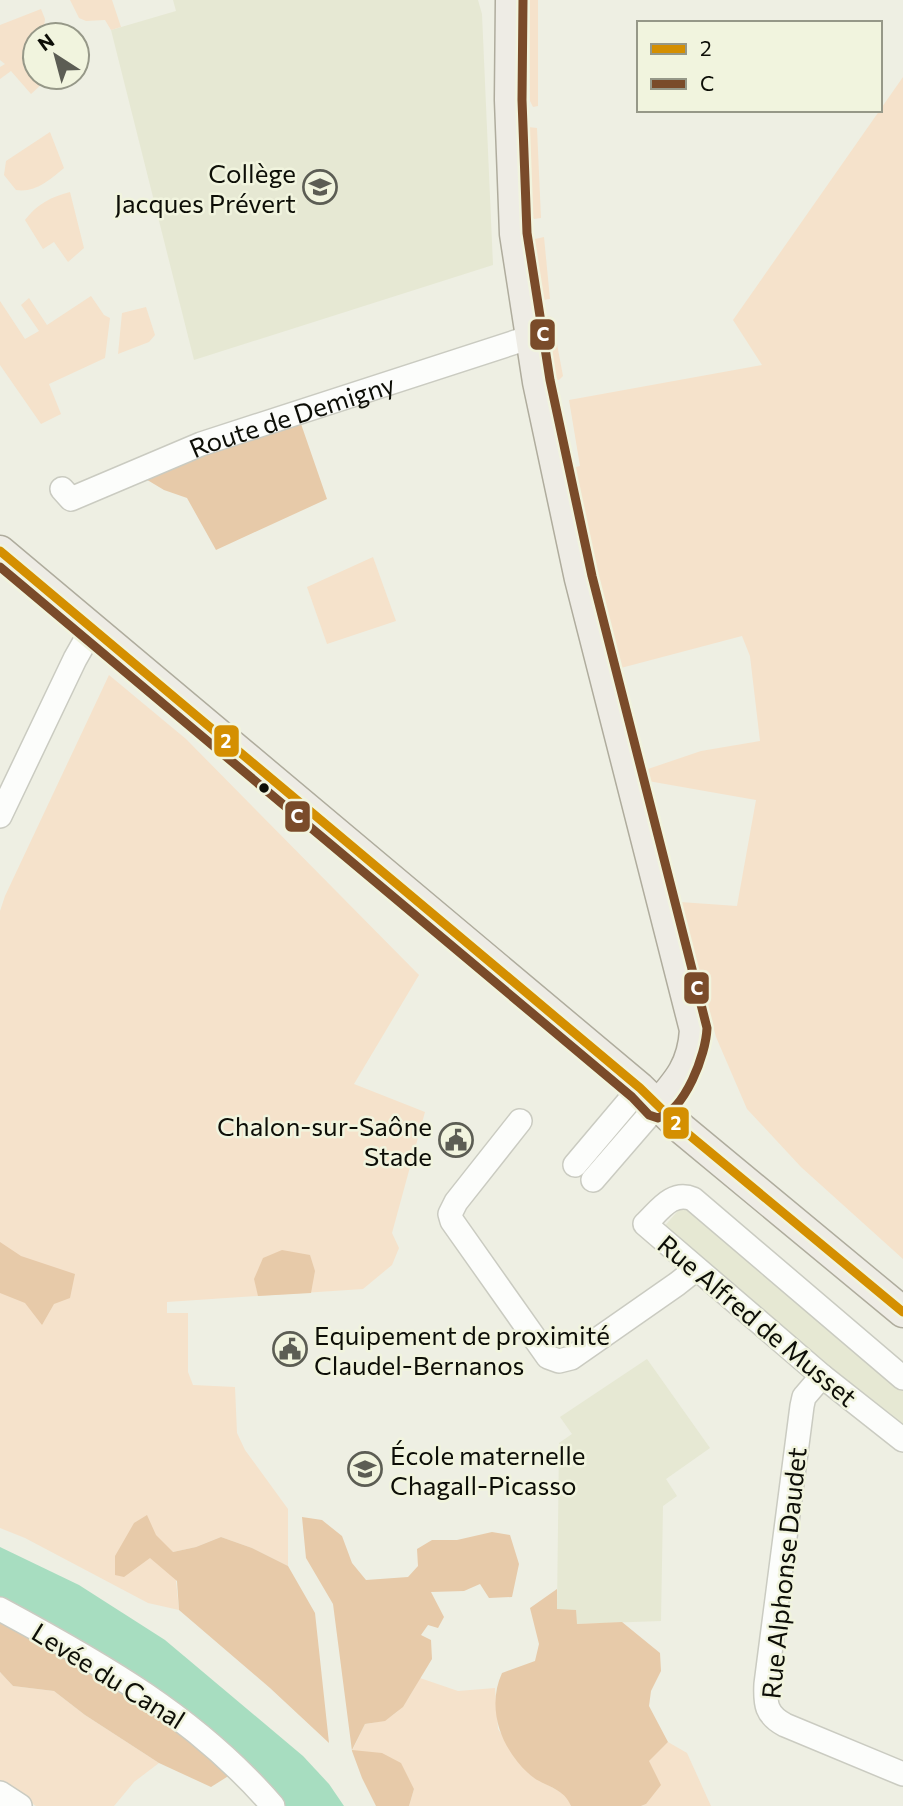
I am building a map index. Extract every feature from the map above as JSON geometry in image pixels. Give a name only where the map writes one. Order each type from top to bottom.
[{"type":"main road","points":[[511,0],[510,100],[514,234],[531,337],[580,579],[695,1030],[694,1049],[688,1066],[676,1084],[649,1097]]},
{"type":"main road","points":[[0,551],[649,1097],[682,1129],[903,1312]]},
{"type":"street","name":"Route de Demigny","points":[[62,489],[71,499],[201,444],[531,337]]},
{"type":"street","points":[[0,816],[92,629]]},
{"type":"street","points":[[575,1165],[649,1097]]},
{"type":"street","points":[[593,1180],[649,1097]]},
{"type":"street","points":[[520,1121],[456,1202],[450,1214],[452,1221],[548,1357],[559,1360],[571,1358],[696,1269]]},
{"type":"street","name":"Rue Alfred de Musset","points":[[903,1378],[693,1199],[684,1195],[663,1206],[645,1224],[822,1376],[903,1440]]},
{"type":"street","name":"Rue Alphonse Daudet","points":[[822,1376],[804,1397],[802,1406],[766,1684],[768,1712],[785,1726],[903,1774]]},
{"type":"street","name":"Levée du Canal","points":[[0,1609],[93,1660],[160,1702],[195,1730],[273,1806]]},
{"type":"street","points":[[0,1793],[20,1806]]},
{"type":"shaded area","points":[[70,0],[112,0],[121,27],[111,30],[105,20],[86,21],[79,18]]},
{"type":"shaded area","name":"Collège Jacques Prévert","points":[[173,0],[478,0],[482,14],[493,265],[194,360],[111,30],[176,11]]},
{"type":"shaded area","points":[[529,0],[538,0],[538,106],[533,107],[530,101]]},
{"type":"shaded area","points":[[41,9],[45,19],[21,21],[21,82],[11,71],[0,79],[0,67],[5,64],[0,60],[0,25]]},
{"type":"shaded area","points":[[903,77],[903,1259],[801,1167],[747,1109],[716,1037],[680,902],[737,906],[756,800],[648,781],[645,770],[701,751],[760,741],[750,656],[742,636],[617,669],[582,525],[576,467],[580,466],[569,400],[762,365],[733,320],[879,112],[882,112],[882,107]]},
{"type":"shaded area","points":[[528,127],[537,128],[541,218],[534,219],[530,214]]},
{"type":"shaded area","points":[[50,132],[64,168],[36,188],[16,190],[4,175],[6,161]]},
{"type":"shaded area","points":[[70,192],[84,248],[68,262],[54,242],[43,249],[25,220],[45,202]]},
{"type":"shaded area","points":[[544,237],[550,299],[543,300],[538,296],[533,244],[535,239]]},
{"type":"shaded area","points":[[91,296],[104,315],[110,318],[105,358],[49,384],[61,414],[41,424],[0,365],[0,301],[25,339],[39,331],[21,305],[29,298],[47,325]]},
{"type":"shaded area","points":[[146,307],[155,335],[149,342],[118,354],[122,313]]},
{"type":"shaded area","points":[[545,316],[552,317],[563,376],[559,380],[555,379],[542,320]]},
{"type":"shaded area","points":[[300,421],[327,499],[216,550],[187,498],[164,490],[144,478],[209,450]]},
{"type":"shaded area","points":[[373,557],[396,621],[327,644],[307,587]]},
{"type":"shaded area","points":[[109,675],[186,739],[419,975],[354,1084],[425,1112],[392,1233],[399,1248],[392,1265],[363,1289],[167,1302],[167,1313],[188,1313],[188,1372],[193,1385],[235,1387],[237,1433],[245,1450],[288,1509],[288,1566],[252,1548],[221,1537],[173,1552],[179,1610],[148,1603],[25,1538],[0,1528],[0,911]]},
{"type":"shaded area","points":[[683,1205],[903,1391],[903,1432],[662,1229]]},
{"type":"shaded area","points":[[0,1242],[21,1256],[75,1274],[70,1298],[54,1304],[42,1325],[25,1303],[0,1293]]},
{"type":"shaded area","points":[[282,1250],[310,1255],[315,1271],[311,1293],[258,1296],[254,1279],[263,1258]]},
{"type":"shaded area","points":[[647,1359],[710,1448],[666,1479],[677,1496],[663,1506],[661,1621],[577,1624],[557,1609],[559,1443],[572,1434],[560,1417]]},
{"type":"shaded area","points":[[147,1515],[156,1535],[173,1552],[221,1537],[252,1548],[288,1566],[315,1613],[329,1743],[179,1610],[177,1581],[150,1558],[124,1577],[115,1575],[115,1556],[134,1523]]},
{"type":"shaded area","points":[[302,1517],[322,1520],[342,1536],[352,1563],[366,1580],[408,1577],[418,1566],[417,1549],[432,1540],[457,1540],[492,1532],[510,1535],[519,1564],[512,1597],[489,1598],[480,1584],[464,1591],[431,1592],[444,1617],[438,1628],[428,1625],[421,1635],[431,1640],[432,1659],[403,1707],[385,1721],[365,1724],[352,1750],[382,1753],[401,1763],[414,1789],[409,1806],[376,1806],[352,1751],[333,1604],[306,1558]]},
{"type":"shaded area","points":[[0,1547],[79,1585],[165,1640],[303,1756],[329,1784],[344,1806],[283,1806],[0,1604]]},
{"type":"shaded area","points":[[557,1589],[557,1609],[576,1610],[577,1624],[622,1622],[660,1653],[661,1671],[651,1691],[649,1706],[668,1742],[649,1761],[661,1785],[646,1804],[571,1806],[558,1790],[528,1773],[510,1752],[504,1740],[496,1713],[497,1686],[502,1673],[535,1661],[539,1644],[530,1608]]},
{"type":"shaded area","points":[[0,1623],[28,1636],[168,1723],[230,1775],[211,1787],[159,1763],[85,1715],[54,1691],[13,1686],[0,1672]]},
{"type":"shaded area","points":[[0,1672],[13,1686],[54,1691],[85,1715],[159,1763],[134,1782],[114,1806],[36,1806],[0,1782]]},
{"type":"shaded area","points":[[420,1678],[458,1691],[495,1688],[498,1729],[529,1774],[567,1796],[571,1806],[409,1806],[414,1789],[352,1751],[365,1724],[385,1719],[399,1710]]},
{"type":"shaded area","points":[[668,1742],[687,1753],[711,1806],[641,1806],[646,1804],[648,1761]]},
{"type":"transit line","name":"C","points":[[0,567],[632,1097],[649,1115],[658,1118],[677,1104],[698,1066],[707,1028],[592,576],[550,380],[527,233],[522,100],[523,0]]},
{"type":"transit line","name":"2","points":[[0,551],[640,1088],[682,1129],[903,1312]]},
{"type":"place","name":"Collège Jacques Prévert","points":[[320,187]]},
{"type":"place","name":"Chalon-sur-Saône Stade","points":[[456,1140]]},
{"type":"place","name":"Equipement de proximité Claudel-Bernanos","points":[[290,1349]]},
{"type":"place","name":"École maternelle Chagall-Picasso","points":[[365,1469]]}]
